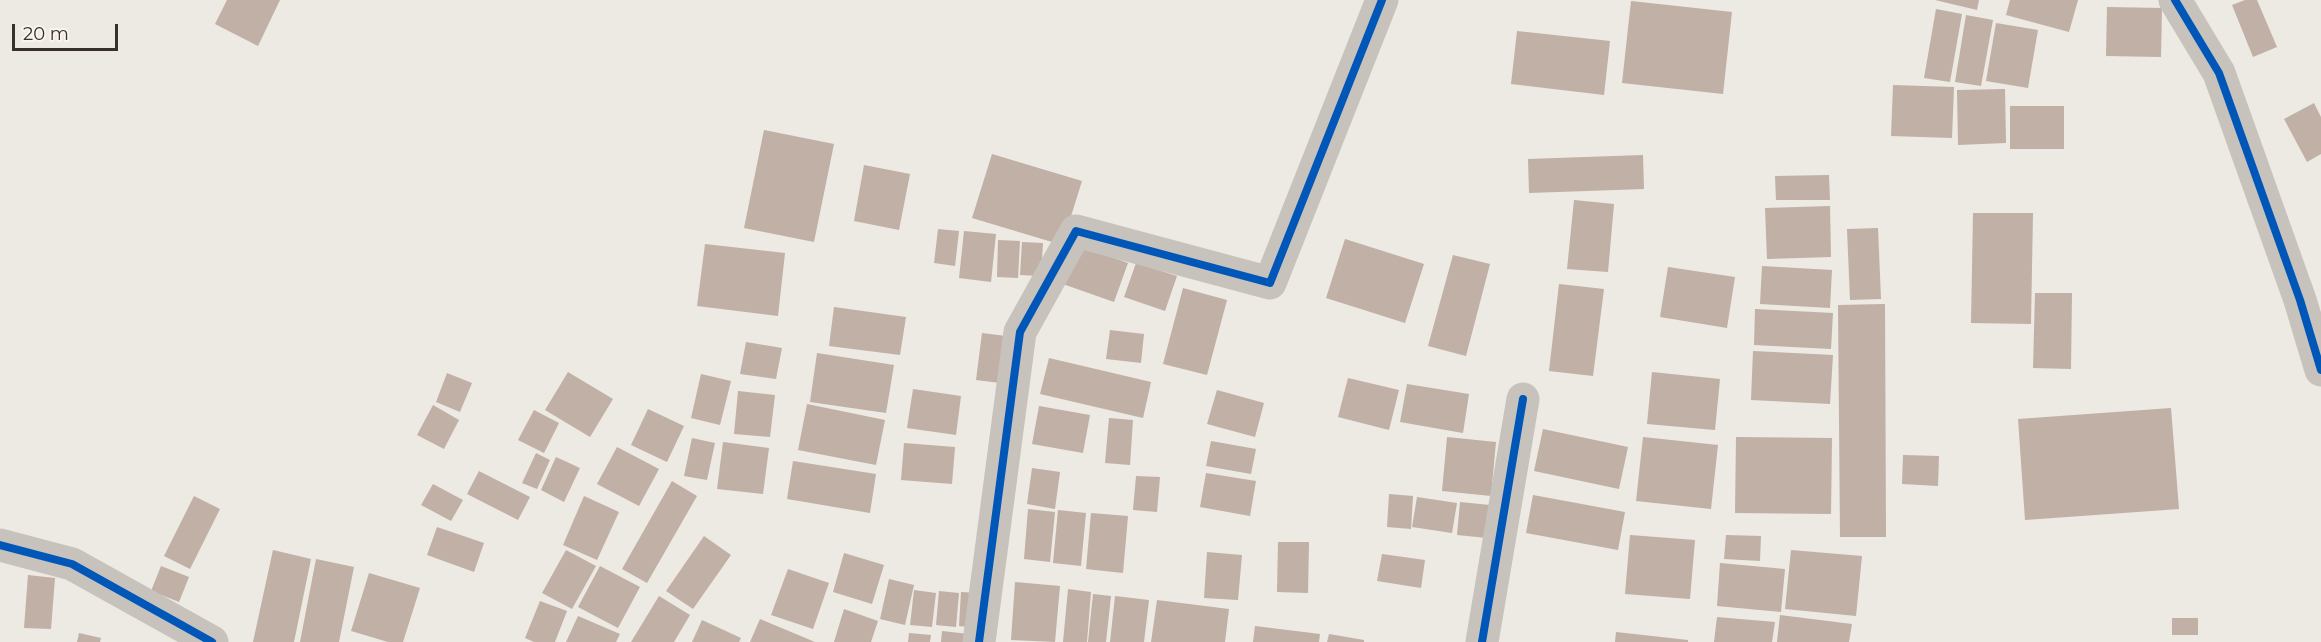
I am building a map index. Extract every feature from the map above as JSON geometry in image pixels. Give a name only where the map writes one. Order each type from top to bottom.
[{"type":"street","points":[[979,642],[1020,332],[1076,231],[1270,283],[1382,0]]},
{"type":"street","points":[[2175,0],[2219,73],[2296,290],[2321,370]]},
{"type":"street","points":[[1482,642],[1523,399]]},
{"type":"street","points":[[0,545],[72,564],[212,642]]},
{"type":"building","points":[[227,0],[280,0],[258,46],[215,24]]},
{"type":"building","points":[[1935,0],[1979,0],[1977,10]]},
{"type":"building","points":[[2010,0],[2078,0],[2069,32],[2006,15]]},
{"type":"building","points":[[2245,0],[2257,0],[2277,47],[2253,57],[2232,5]]},
{"type":"building","points":[[1631,1],[1732,12],[1723,94],[1622,83]]},
{"type":"building","points":[[2107,7],[2162,8],[2161,57],[2106,56]]},
{"type":"building","points":[[1936,9],[1962,14],[1950,82],[1924,78]]},
{"type":"building","points":[[1966,15],[1993,20],[1981,86],[1955,82]]},
{"type":"building","points":[[1996,23],[2038,30],[2028,88],[1986,81]]},
{"type":"building","points":[[1517,31],[1610,41],[1604,95],[1511,84]]},
{"type":"building","points":[[1893,85],[1954,87],[1952,138],[1891,136]]},
{"type":"building","points":[[2005,89],[2006,143],[1958,145],[1957,90]]},
{"type":"building","points":[[2314,103],[2321,117],[2321,154],[2307,162],[2284,119]]},
{"type":"building","points":[[2010,106],[2064,106],[2064,149],[2010,149]]},
{"type":"building","points":[[764,130],[834,144],[814,242],[744,228]]},
{"type":"building","points":[[992,154],[1082,181],[1062,245],[972,218]]},
{"type":"building","points":[[1643,155],[1644,189],[1529,193],[1528,159]]},
{"type":"building","points":[[864,165],[910,174],[899,230],[854,221]]},
{"type":"building","points":[[1829,175],[1830,200],[1776,200],[1775,176]]},
{"type":"building","points":[[1574,200],[1614,204],[1608,272],[1567,269]]},
{"type":"building","points":[[1830,206],[1831,257],[1767,259],[1765,208]]},
{"type":"building","points":[[1973,213],[2033,213],[2031,324],[1971,323]]},
{"type":"building","points":[[1878,228],[1881,299],[1850,300],[1847,229]]},
{"type":"building","points":[[938,229],[959,231],[955,266],[934,263]]},
{"type":"building","points":[[964,231],[996,234],[991,282],[959,278]]},
{"type":"building","points":[[1345,239],[1424,264],[1405,323],[1326,298]]},
{"type":"building","points":[[998,240],[1020,241],[1018,278],[997,277]]},
{"type":"building","points":[[1022,242],[1043,243],[1041,276],[1020,275]]},
{"type":"building","points":[[705,244],[785,253],[778,316],[697,306]]},
{"type":"building","points":[[1074,244],[1128,263],[1114,302],[1060,283]]},
{"type":"building","points":[[1453,255],[1490,264],[1466,356],[1428,346]]},
{"type":"building","points":[[1136,263],[1177,276],[1165,311],[1124,297]]},
{"type":"building","points":[[1762,266],[1832,270],[1830,308],[1760,304]]},
{"type":"building","points":[[1668,267],[1735,277],[1727,328],[1660,317]]},
{"type":"building","points":[[1559,284],[1604,289],[1593,376],[1549,371]]},
{"type":"building","points":[[1183,288],[1227,300],[1207,375],[1163,364]]},
{"type":"building","points":[[2035,293],[2072,293],[2071,369],[2033,368]]},
{"type":"building","points":[[1885,304],[1886,537],[1840,537],[1838,305]]},
{"type":"building","points":[[834,307],[906,317],[900,355],[829,346]]},
{"type":"building","points":[[1755,309],[1833,313],[1831,349],[1754,345]]},
{"type":"building","points":[[1110,330],[1144,334],[1141,363],[1106,359]]},
{"type":"building","points":[[982,333],[1014,337],[1008,384],[976,380]]},
{"type":"building","points":[[746,342],[782,348],[776,379],[740,374]]},
{"type":"building","points":[[1753,351],[1833,355],[1830,404],[1751,400]]},
{"type":"building","points":[[817,353],[894,365],[886,413],[810,402]]},
{"type":"building","points":[[1049,358],[1151,382],[1143,418],[1040,394]]},
{"type":"building","points":[[568,372],[613,399],[590,437],[545,410]]},
{"type":"building","points":[[1652,372],[1720,379],[1715,430],[1647,424]]},
{"type":"building","points":[[447,373],[472,383],[460,412],[436,402]]},
{"type":"building","points":[[701,374],[731,381],[720,425],[691,418]]},
{"type":"building","points":[[1348,378],[1399,390],[1389,430],[1338,417]]},
{"type":"building","points":[[1407,384],[1469,394],[1463,433],[1400,422]]},
{"type":"building","points":[[913,389],[961,396],[956,435],[907,428]]},
{"type":"building","points":[[1217,390],[1264,403],[1255,437],[1207,424]]},
{"type":"building","points":[[738,391],[775,395],[770,437],[734,434]]},
{"type":"building","points":[[807,404],[885,420],[876,465],[798,450]]},
{"type":"building","points":[[433,405],[459,420],[444,449],[417,435]]},
{"type":"building","points":[[1039,406],[1090,415],[1083,453],[1032,444]]},
{"type":"building","points":[[2171,408],[2179,509],[2025,520],[2018,419]]},
{"type":"building","points":[[648,409],[684,426],[667,462],[631,445]]},
{"type":"building","points":[[534,410],[559,423],[544,453],[518,440]]},
{"type":"building","points":[[1109,418],[1133,420],[1130,465],[1105,463]]},
{"type":"building","points":[[1543,429],[1628,447],[1619,489],[1534,471]]},
{"type":"building","points":[[1447,437],[1496,442],[1491,496],[1442,491]]},
{"type":"building","points":[[1643,437],[1718,445],[1711,509],[1636,501]]},
{"type":"building","points":[[1736,437],[1832,438],[1831,514],[1735,513]]},
{"type":"building","points":[[692,438],[715,443],[707,480],[684,476]]},
{"type":"building","points":[[1211,441],[1256,449],[1251,474],[1206,466]]},
{"type":"building","points":[[723,442],[769,448],[763,494],[717,489]]},
{"type":"building","points":[[904,443],[955,447],[952,484],[901,480]]},
{"type":"building","points":[[617,447],[659,469],[639,506],[597,484]]},
{"type":"building","points":[[536,453],[550,460],[537,489],[522,483]]},
{"type":"building","points":[[1903,455],[1939,456],[1938,486],[1902,484]]},
{"type":"building","points":[[556,457],[580,468],[564,502],[541,490]]},
{"type":"building","points":[[793,461],[876,474],[870,513],[787,499]]},
{"type":"building","points":[[1032,468],[1060,472],[1055,509],[1027,504]]},
{"type":"building","points":[[479,471],[530,497],[518,520],[467,494]]},
{"type":"building","points":[[1206,473],[1256,481],[1250,516],[1200,507]]},
{"type":"building","points":[[1136,476],[1160,477],[1157,512],[1133,510]]},
{"type":"building","points":[[672,481],[697,496],[647,583],[622,569]]},
{"type":"building","points":[[433,484],[463,500],[451,521],[421,505]]},
{"type":"building","points":[[1389,494],[1413,496],[1411,529],[1387,527]]},
{"type":"building","points":[[1533,495],[1625,512],[1618,550],[1526,533]]},
{"type":"building","points":[[194,496],[220,509],[190,569],[164,556]]},
{"type":"building","points":[[584,496],[619,512],[597,560],[563,545]]},
{"type":"building","points":[[1417,497],[1457,503],[1452,533],[1412,527]]},
{"type":"building","points":[[1460,502],[1490,505],[1487,538],[1457,535]]},
{"type":"building","points":[[1028,509],[1055,512],[1050,562],[1024,559]]},
{"type":"building","points":[[1058,510],[1086,513],[1081,566],[1053,563]]},
{"type":"building","points":[[1091,513],[1128,516],[1123,573],[1086,569]]},
{"type":"building","points":[[437,527],[484,543],[474,572],[427,555]]},
{"type":"building","points":[[1630,535],[1695,540],[1690,599],[1625,594]]},
{"type":"building","points":[[1726,535],[1761,536],[1760,561],[1724,559]]},
{"type":"building","points":[[704,536],[731,555],[693,609],[666,591]]},
{"type":"building","points":[[1278,542],[1309,542],[1308,593],[1277,592]]},
{"type":"building","points":[[273,550],[311,559],[294,642],[253,642]]},
{"type":"building","points":[[566,550],[596,566],[572,609],[542,593]]},
{"type":"building","points":[[1791,550],[1862,556],[1856,616],[1785,609]]},
{"type":"building","points":[[1207,552],[1242,555],[1238,600],[1204,598]]},
{"type":"building","points":[[844,553],[884,565],[872,604],[833,592]]},
{"type":"building","points":[[1382,554],[1425,560],[1421,588],[1377,581]]},
{"type":"building","points":[[316,559],[354,567],[339,642],[300,642]]},
{"type":"building","points":[[1720,563],[1785,569],[1781,612],[1717,606]]},
{"type":"building","points":[[161,566],[189,577],[179,602],[151,591]]},
{"type":"building","points":[[600,566],[640,587],[618,628],[578,607]]},
{"type":"building","points":[[788,569],[829,583],[813,629],[771,615]]},
{"type":"building","points":[[369,573],[420,588],[403,642],[388,642],[351,631]]},
{"type":"building","points":[[28,575],[55,578],[51,629],[24,628]]},
{"type":"building","points":[[889,579],[914,585],[905,625],[880,619]]},
{"type":"building","points":[[1015,582],[1060,586],[1055,642],[1011,640]]},
{"type":"building","points":[[1068,589],[1091,592],[1087,642],[1063,642]]},
{"type":"building","points":[[914,590],[936,593],[932,627],[910,625]]},
{"type":"building","points":[[939,591],[959,593],[956,627],[936,625]]},
{"type":"building","points":[[961,592],[980,593],[977,628],[959,626]]},
{"type":"building","points":[[1093,594],[1111,596],[1106,642],[1088,642]]},
{"type":"building","points":[[659,596],[690,615],[674,642],[631,642]]},
{"type":"building","points":[[1115,596],[1149,600],[1144,642],[1110,642]]},
{"type":"building","points":[[1157,600],[1229,609],[1225,642],[1151,642]]},
{"type":"building","points":[[540,601],[567,611],[555,642],[534,642],[525,638]]},
{"type":"building","points":[[844,609],[878,621],[871,642],[834,642]]},
{"type":"building","points":[[1780,615],[1852,624],[1849,642],[1777,642]]},
{"type":"building","points":[[578,616],[620,634],[616,642],[566,642]]},
{"type":"building","points":[[1717,617],[1775,622],[1772,642],[1714,642]]},
{"type":"building","points":[[2172,618],[2198,618],[2198,635],[2172,635]]},
{"type":"building","points":[[760,619],[815,642],[750,642]]},
{"type":"building","points":[[702,620],[741,638],[739,642],[692,642]]},
{"type":"building","points":[[1255,626],[1320,634],[1319,642],[1253,642]]},
{"type":"building","points":[[942,631],[969,634],[968,642],[941,642]]},
{"type":"building","points":[[1616,632],[1688,640],[1688,642],[1615,642]]},
{"type":"building","points":[[79,633],[101,638],[100,642],[77,642]]},
{"type":"building","points":[[909,633],[931,635],[930,642],[908,642]]},
{"type":"building","points":[[1329,634],[1364,640],[1364,642],[1327,642]]},
{"type":"cycle path","points":[[979,642],[1020,332],[1076,231],[1270,283],[1382,0]]},
{"type":"cycle path","points":[[2175,0],[2219,73],[2300,300],[2321,370]]},
{"type":"cycle path","points":[[1482,642],[1523,399]]},
{"type":"cycle path","points":[[0,545],[72,564],[212,642]]}]
